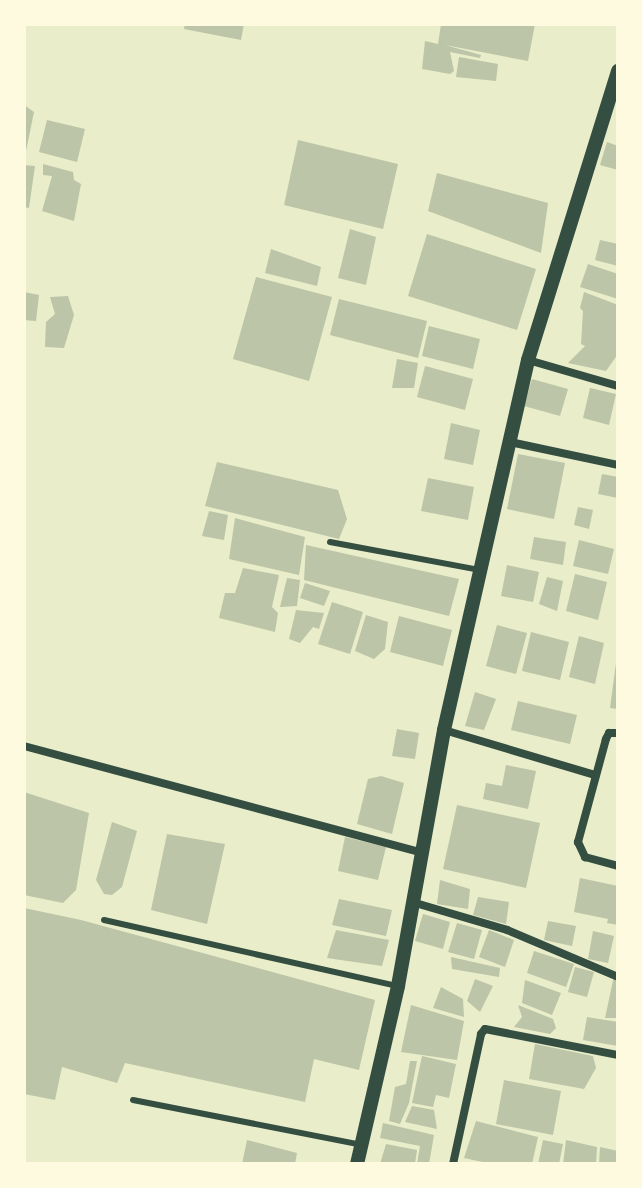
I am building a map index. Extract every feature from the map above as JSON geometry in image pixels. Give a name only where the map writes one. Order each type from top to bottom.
[{"type":"street","points":[[357,1164],[398,986],[444,730],[528,360],[618,71]]},
{"type":"street","points":[[528,360],[618,386]]},
{"type":"street","points":[[510,442],[618,465]]},
{"type":"street","points":[[444,730],[590,774]]},
{"type":"street","points":[[618,733],[609,733],[590,774],[579,848],[591,861],[618,866]]},
{"type":"street","points":[[24,746],[420,852]]},
{"type":"street","points":[[412,902],[507,930],[618,977]]},
{"type":"street","points":[[453,1164],[481,1034],[485,1029],[618,1055]]},
{"type":"lane","points":[[330,542],[480,570]]},
{"type":"lane","points":[[104,920],[398,986]]},
{"type":"lane","points":[[133,1100],[362,1145]]},
{"type":"building","points":[[185,24],[244,24],[241,40],[184,29]]},
{"type":"building","points":[[441,24],[535,24],[528,61],[445,45],[481,55],[480,58],[450,52],[454,71],[450,74],[422,69],[425,41],[438,44]]},
{"type":"building","points":[[459,57],[498,64],[496,81],[456,77]]},
{"type":"building","points":[[24,105],[34,112],[25,156],[24,156]]},
{"type":"building","points":[[47,120],[85,129],[77,162],[39,152]]},
{"type":"building","points":[[298,140],[398,164],[383,229],[284,205]]},
{"type":"building","points":[[607,142],[618,146],[618,170],[600,165]]},
{"type":"building","points":[[43,164],[73,172],[74,180],[81,184],[74,221],[42,211],[52,176],[43,175]]},
{"type":"building","points":[[24,165],[35,166],[29,208],[24,207]]},
{"type":"building","points":[[437,173],[548,203],[541,253],[428,211]]},
{"type":"building","points":[[350,229],[376,237],[366,285],[338,278]]},
{"type":"building","points":[[427,234],[536,269],[517,330],[408,296]]},
{"type":"building","points":[[600,240],[618,244],[618,266],[595,260]]},
{"type":"building","points":[[271,249],[321,267],[317,286],[265,273]]},
{"type":"building","points":[[588,264],[618,274],[618,299],[580,287]]},
{"type":"building","points":[[256,277],[332,297],[309,381],[233,359]]},
{"type":"building","points":[[24,292],[39,295],[36,321],[24,320]]},
{"type":"building","points":[[584,292],[618,305],[618,354],[606,371],[568,363],[585,346],[581,344],[583,311],[580,308]]},
{"type":"building","points":[[68,296],[74,315],[64,348],[45,347],[46,322],[55,314],[50,297]]},
{"type":"building","points":[[339,299],[427,321],[418,358],[330,335]]},
{"type":"building","points":[[429,326],[480,339],[473,369],[422,356]]},
{"type":"building","points":[[397,359],[418,363],[414,388],[392,388]]},
{"type":"building","points":[[425,366],[473,379],[465,410],[417,397]]},
{"type":"building","points":[[532,379],[568,389],[560,416],[524,406]]},
{"type":"building","points":[[590,388],[616,394],[609,425],[583,418]]},
{"type":"building","points":[[451,423],[480,430],[473,465],[444,459]]},
{"type":"building","points":[[518,454],[565,463],[554,519],[507,509]]},
{"type":"building","points":[[217,462],[338,490],[347,519],[339,539],[205,506]]},
{"type":"building","points":[[602,474],[618,477],[618,498],[598,494]]},
{"type":"building","points":[[428,478],[474,487],[468,520],[421,511]]},
{"type":"building","points":[[578,507],[593,510],[589,529],[574,525]]},
{"type":"building","points":[[209,511],[228,515],[224,540],[202,536]]},
{"type":"building","points":[[235,518],[305,537],[299,575],[229,559]]},
{"type":"building","points":[[534,537],[566,542],[563,565],[530,559]]},
{"type":"building","points":[[579,540],[614,549],[608,574],[573,566]]},
{"type":"building","points":[[306,545],[459,579],[449,616],[304,580]]},
{"type":"building","points":[[507,565],[539,572],[533,602],[501,596]]},
{"type":"building","points":[[243,568],[279,575],[272,607],[278,613],[275,632],[219,618],[225,593],[235,593]]},
{"type":"building","points":[[575,574],[607,582],[598,620],[566,611]]},
{"type":"building","points":[[547,577],[563,581],[557,611],[539,604]]},
{"type":"building","points":[[287,578],[300,580],[297,606],[280,607]]},
{"type":"building","points":[[305,583],[330,591],[324,606],[300,598]]},
{"type":"building","points":[[332,602],[363,612],[350,654],[318,644]]},
{"type":"building","points":[[296,610],[324,613],[319,629],[313,627],[300,643],[289,639]]},
{"type":"building","points":[[366,615],[388,622],[385,649],[374,659],[355,651]]},
{"type":"building","points":[[399,616],[452,630],[443,666],[390,652]]},
{"type":"building","points":[[497,625],[527,633],[516,674],[486,666]]},
{"type":"building","points":[[531,632],[569,642],[560,680],[522,671]]},
{"type":"building","points":[[579,636],[604,643],[595,684],[569,677]]},
{"type":"building","points":[[618,663],[618,709],[610,708]]},
{"type":"building","points":[[475,692],[496,699],[484,730],[465,726]]},
{"type":"building","points":[[518,701],[577,715],[570,744],[511,730]]},
{"type":"building","points":[[397,729],[419,733],[415,759],[392,756]]},
{"type":"building","points":[[506,765],[536,771],[528,809],[483,799],[486,783],[502,786]]},
{"type":"building","points":[[381,776],[404,783],[392,834],[357,824],[368,779]]},
{"type":"building","points":[[24,792],[89,813],[76,890],[63,903],[24,895]]},
{"type":"building","points":[[457,805],[540,823],[526,888],[443,869]]},
{"type":"building","points":[[112,822],[137,831],[122,887],[112,895],[104,894],[96,880]]},
{"type":"building","points":[[167,834],[225,844],[207,924],[151,910]]},
{"type":"building","points":[[345,837],[386,847],[378,880],[338,871]]},
{"type":"building","points":[[580,878],[618,886],[618,925],[607,923],[608,919],[574,912]]},
{"type":"building","points":[[440,880],[470,889],[468,909],[437,904]]},
{"type":"building","points":[[478,897],[509,902],[506,924],[473,915]]},
{"type":"building","points":[[339,899],[392,910],[386,936],[332,925]]},
{"type":"building","points":[[24,908],[81,920],[375,1000],[359,1070],[314,1059],[305,1102],[125,1063],[117,1083],[62,1067],[55,1100],[24,1094]]},
{"type":"building","points":[[423,914],[450,922],[443,949],[415,941]]},
{"type":"building","points":[[548,921],[576,926],[572,946],[544,940]]},
{"type":"building","points":[[457,923],[482,930],[474,959],[448,952]]},
{"type":"building","points":[[336,930],[389,940],[382,966],[327,958]]},
{"type":"building","points":[[489,930],[514,940],[505,967],[479,957]]},
{"type":"building","points":[[593,931],[614,936],[608,963],[588,959]]},
{"type":"building","points":[[534,951],[574,964],[566,987],[527,973]]},
{"type":"building","points":[[451,957],[500,968],[499,977],[452,969]]},
{"type":"building","points":[[575,967],[594,972],[587,997],[568,992]]},
{"type":"building","points":[[614,976],[618,979],[618,1018],[605,1018]]},
{"type":"building","points":[[475,979],[493,986],[480,1012],[467,1001]]},
{"type":"building","points":[[525,980],[561,993],[552,1015],[522,1003]]},
{"type":"building","points":[[441,987],[463,999],[464,1017],[433,1008]]},
{"type":"building","points":[[411,1005],[464,1021],[457,1060],[401,1052]]},
{"type":"building","points":[[518,1005],[553,1019],[556,1028],[550,1034],[514,1027],[522,1017]]},
{"type":"building","points":[[587,1017],[618,1022],[618,1046],[583,1040]]},
{"type":"building","points":[[535,1044],[593,1056],[596,1068],[584,1089],[529,1079]]},
{"type":"building","points":[[422,1056],[456,1064],[449,1098],[436,1095],[433,1107],[412,1103]]},
{"type":"building","points":[[410,1061],[417,1061],[409,1103],[400,1124],[389,1121],[395,1087],[406,1084]]},
{"type":"building","points":[[504,1080],[561,1091],[553,1135],[496,1124]]},
{"type":"building","points":[[412,1106],[434,1110],[437,1129],[405,1122]]},
{"type":"building","points":[[476,1121],[538,1137],[532,1164],[492,1164],[464,1158]]},
{"type":"building","points":[[383,1123],[434,1135],[429,1164],[417,1164],[420,1146],[380,1138]]},
{"type":"building","points":[[247,1140],[297,1153],[295,1164],[242,1164]]},
{"type":"building","points":[[543,1140],[563,1144],[559,1164],[538,1164]]},
{"type":"building","points":[[566,1140],[597,1147],[596,1164],[563,1164]]},
{"type":"building","points":[[386,1144],[417,1150],[415,1164],[380,1164]]},
{"type":"building","points":[[600,1147],[618,1151],[618,1164],[599,1164]]}]
